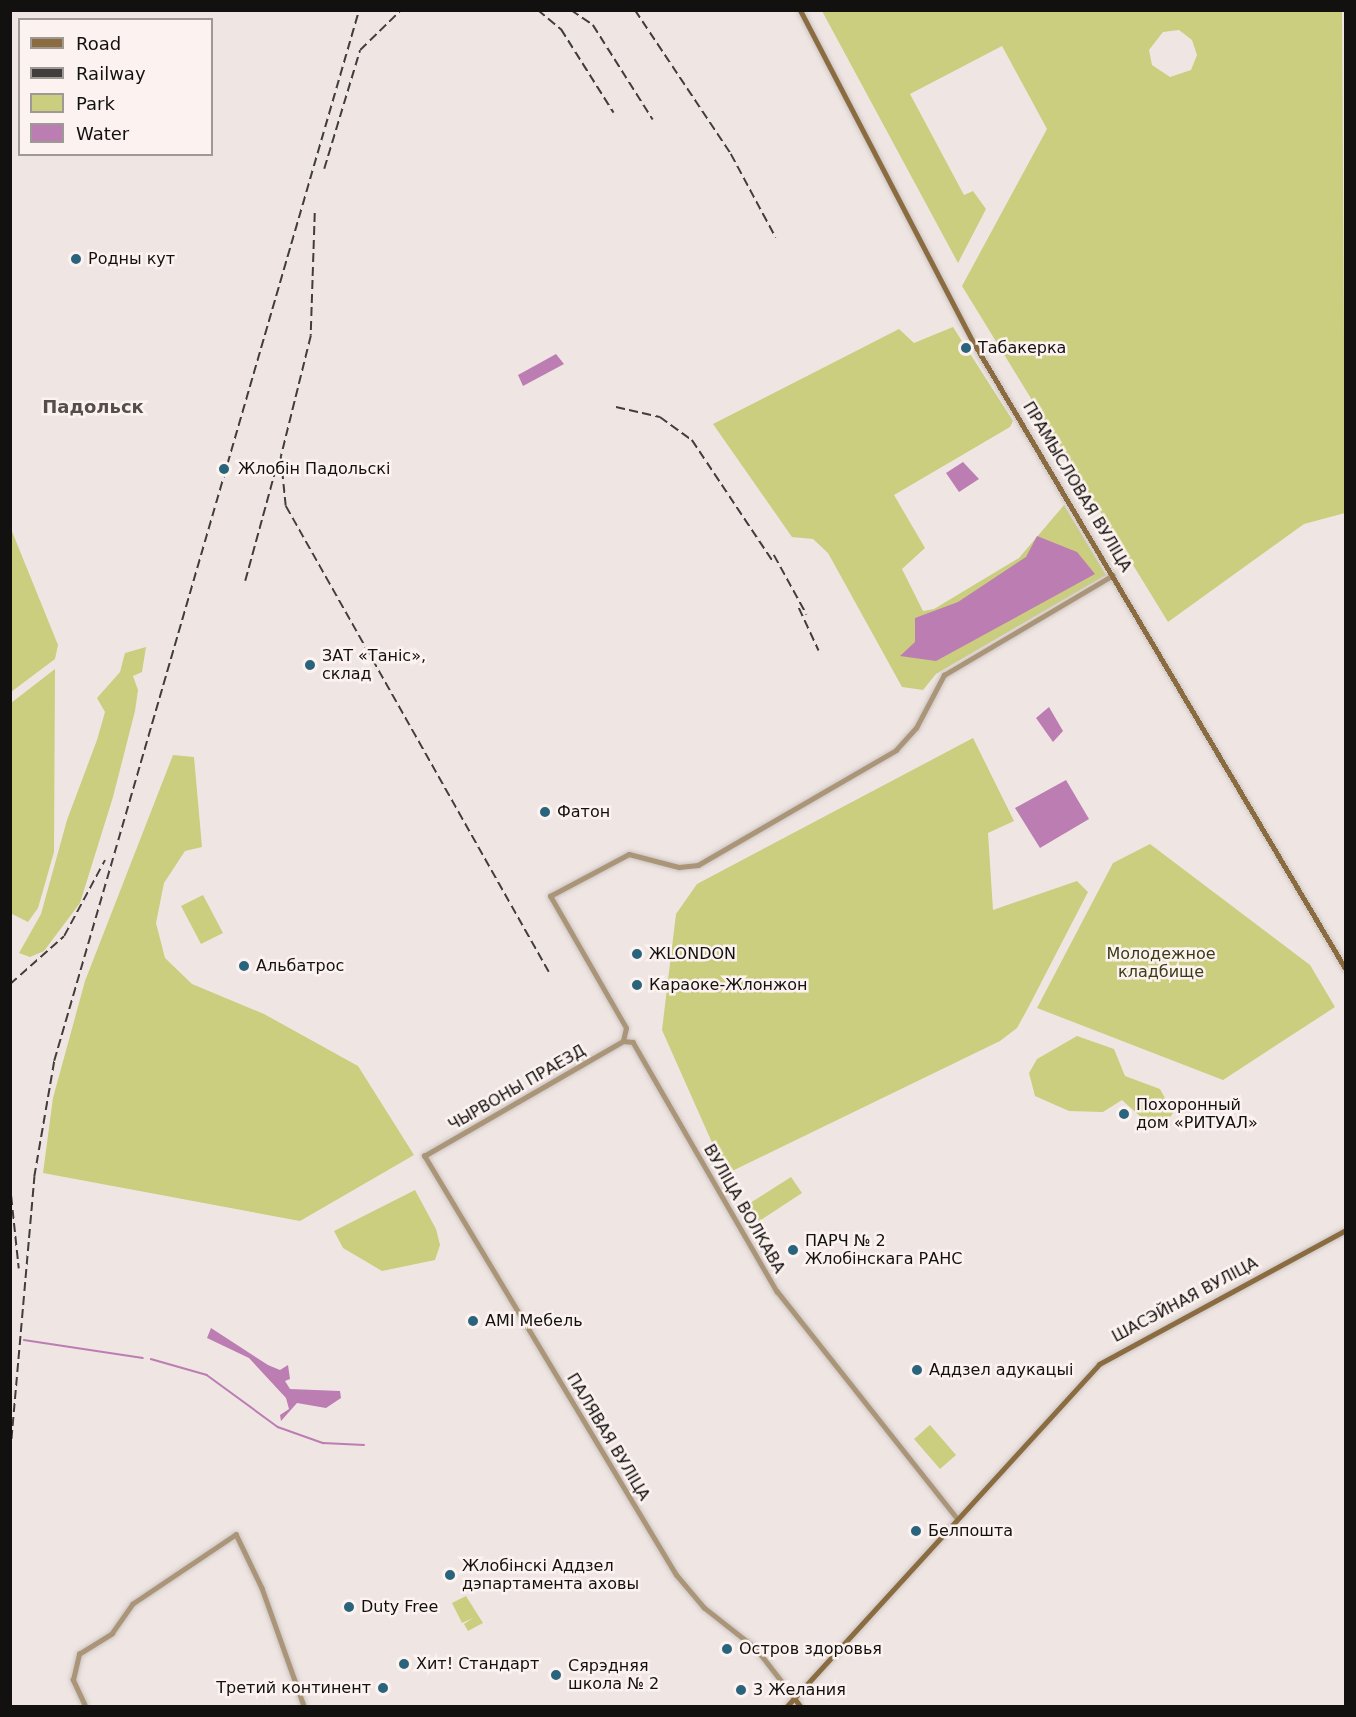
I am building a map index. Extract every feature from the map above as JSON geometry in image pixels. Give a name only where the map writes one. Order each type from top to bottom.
[{"type":"main road","name":"ПРАМЫСЛОВАЯ ВУЛІЦА","points":[[800,10],[964,325],[1114,574],[1346,969]]},
{"type":"main road","name":"ШАСЭЙНАЯ ВУЛІЦА","points":[[787,1707],[1065,1396],[1108,1358],[1346,1230]]},
{"type":"main road","name":"ПАЛЯВАЯ ВУЛІЦА","points":[[794,1698],[800,1707]]},
{"type":"street","points":[[623,1041],[626,1028],[550,896],[629,854],[679,867],[698,865],[896,750],[910,737],[944,675],[1114,574]]},
{"type":"street","name":"ЧЫРВОНЫ ПРАЕЗД","points":[[424,1156],[623,1041]]},
{"type":"street","name":"ВУЛІЦА ВОЛКАВА","points":[[623,1041],[637,1047],[777,1291],[957,1518]]},
{"type":"street","name":"ПАЛЯВАЯ ВУЛІЦА","points":[[424,1156],[676,1575],[704,1608],[756,1649],[794,1698]]},
{"type":"street","points":[[85,1707],[73,1680],[80,1654],[112,1633],[132,1604],[236,1534],[262,1588],[304,1707]]},
{"type":"green space","points":[[822,11],[1342,11],[1345,513],[1304,524],[1168,622],[962,286],[1047,129],[1002,46],[910,94],[964,195],[973,191],[986,209],[958,263]],"holes":[[[1179,30],[1192,40],[1197,55],[1191,70],[1170,77],[1152,65],[1149,50],[1163,32]]]},
{"type":"green space","points":[[953,327],[1013,421],[1010,427],[894,495],[925,548],[902,569],[923,611],[934,609],[1019,558],[1064,505],[1106,575],[936,674],[923,690],[902,687],[828,553],[813,539],[792,537],[713,424],[899,329],[914,343]]},
{"type":"green space","points":[[11,529],[58,645],[55,659],[11,692]]},
{"type":"green space","points":[[146,647],[142,672],[133,676],[138,690],[135,711],[113,797],[80,903],[44,951],[30,957],[19,953],[41,914],[67,820],[97,740],[105,712],[97,698],[120,672],[125,653]]},
{"type":"green space","points":[[55,669],[54,852],[38,908],[28,922],[12,914],[11,703]]},
{"type":"green space","points":[[973,738],[1014,821],[988,833],[993,910],[1077,881],[1088,892],[1017,1028],[1000,1041],[726,1174],[662,1030],[676,914],[697,884]]},
{"type":"green space","points":[[173,755],[194,757],[202,847],[185,851],[164,883],[156,923],[165,958],[192,984],[264,1014],[358,1066],[414,1155],[300,1221],[43,1173],[53,1098],[85,981]]},
{"type":"green space","name":"Молодежное кладбище","points":[[1150,844],[1310,965],[1335,1007],[1223,1080],[1037,1008],[1113,863]]},
{"type":"green space","points":[[203,895],[223,933],[201,944],[181,906]]},
{"type":"green space","points":[[1077,1036],[1114,1049],[1125,1076],[1160,1089],[1173,1113],[1166,1123],[1150,1125],[1122,1100],[1103,1112],[1069,1111],[1035,1096],[1029,1073],[1037,1059]]},
{"type":"green space","points":[[791,1177],[802,1193],[758,1222],[747,1205]]},
{"type":"green space","points":[[415,1190],[436,1229],[440,1245],[435,1260],[382,1271],[343,1248],[334,1231]]},
{"type":"green space","points":[[930,1425],[956,1455],[940,1469],[914,1439]]},
{"type":"green space","points":[[466,1596],[483,1623],[468,1631],[464,1624],[473,1618],[462,1623],[452,1603]]},
{"type":"water","points":[[556,354],[564,364],[523,386],[518,375]]},
{"type":"water","points":[[963,462],[979,479],[959,492],[946,473]]},
{"type":"water","points":[[1037,536],[1077,552],[1095,574],[936,661],[900,656],[915,642],[915,618],[958,602],[1026,557]]},
{"type":"water","points":[[1049,707],[1063,731],[1053,742],[1036,718]]},
{"type":"water","points":[[1066,780],[1089,819],[1040,848],[1015,808]]},
{"type":"water","points":[[211,1328],[268,1365],[280,1370],[288,1365],[290,1379],[285,1381],[290,1389],[340,1391],[341,1398],[326,1408],[297,1403],[281,1421],[280,1415],[289,1409],[286,1398],[249,1358],[207,1338]]},
{"type":"waterway","points":[[24,1340],[143,1358]]},
{"type":"waterway","points":[[151,1359],[207,1375],[278,1427],[323,1443],[364,1445]]},
{"type":"railway","points":[[10,1453],[34,1177],[54,1061],[359,10]]},
{"type":"railway","points":[[324,169],[360,50],[401,10]]},
{"type":"railway","points":[[538,10],[561,29],[614,113]]},
{"type":"railway","points":[[571,10],[593,25],[653,120]]},
{"type":"railway","points":[[635,10],[731,154],[776,238]]},
{"type":"railway","points":[[315,213],[311,336],[281,457],[286,506],[549,972]]},
{"type":"railway","points":[[616,407],[660,417],[692,440],[774,563]]},
{"type":"railway","points":[[245,581],[275,471]]},
{"type":"railway","points":[[774,555],[807,615]]},
{"type":"railway","points":[[799,608],[819,651]]},
{"type":"railway","points":[[10,984],[64,936],[105,860]]},
{"type":"railway","points":[[10,1183],[19,1269]]},
{"type":"place","name":"Родны кут","points":[[76,259]]},
{"type":"place","name":"Табакерка","points":[[966,348]]},
{"type":"place","name":"Жлобін Падольскі","points":[[224,469]]},
{"type":"place","name":"ЗАТ «Таніс», склад","points":[[310,665]]},
{"type":"place","name":"Фатон","points":[[545,812]]},
{"type":"place","name":"ЖLONDON","points":[[637,954]]},
{"type":"place","name":"Альбатрос","points":[[244,966]]},
{"type":"place","name":"Караоке-Жлонжон","points":[[637,985]]},
{"type":"place","name":"Похоронный дом «РИТУАЛ»","points":[[1124,1114]]},
{"type":"place","name":"ПАРЧ № 2 Жлобінскага РАНС","points":[[793,1250]]},
{"type":"place","name":"AMI Мебель","points":[[473,1321]]},
{"type":"place","name":"Аддзел адукацыі","points":[[917,1370]]},
{"type":"place","name":"Белпошта","points":[[916,1531]]},
{"type":"place","name":"Жлобінскі Аддзел дэпартамента аховы","points":[[450,1575]]},
{"type":"place","name":"Duty Free","points":[[349,1607]]},
{"type":"place","name":"Остров здоровья","points":[[727,1649]]},
{"type":"place","name":"Хит! Стандарт","points":[[404,1664]]},
{"type":"place","name":"Сярэдняя школа № 2","points":[[556,1675]]},
{"type":"place","name":"Третий континент","points":[[383,1688]]},
{"type":"place","name":"3 Желания","points":[[741,1690]]},
{"type":"district","name":"Падольск","points":[[93,407]]}]
